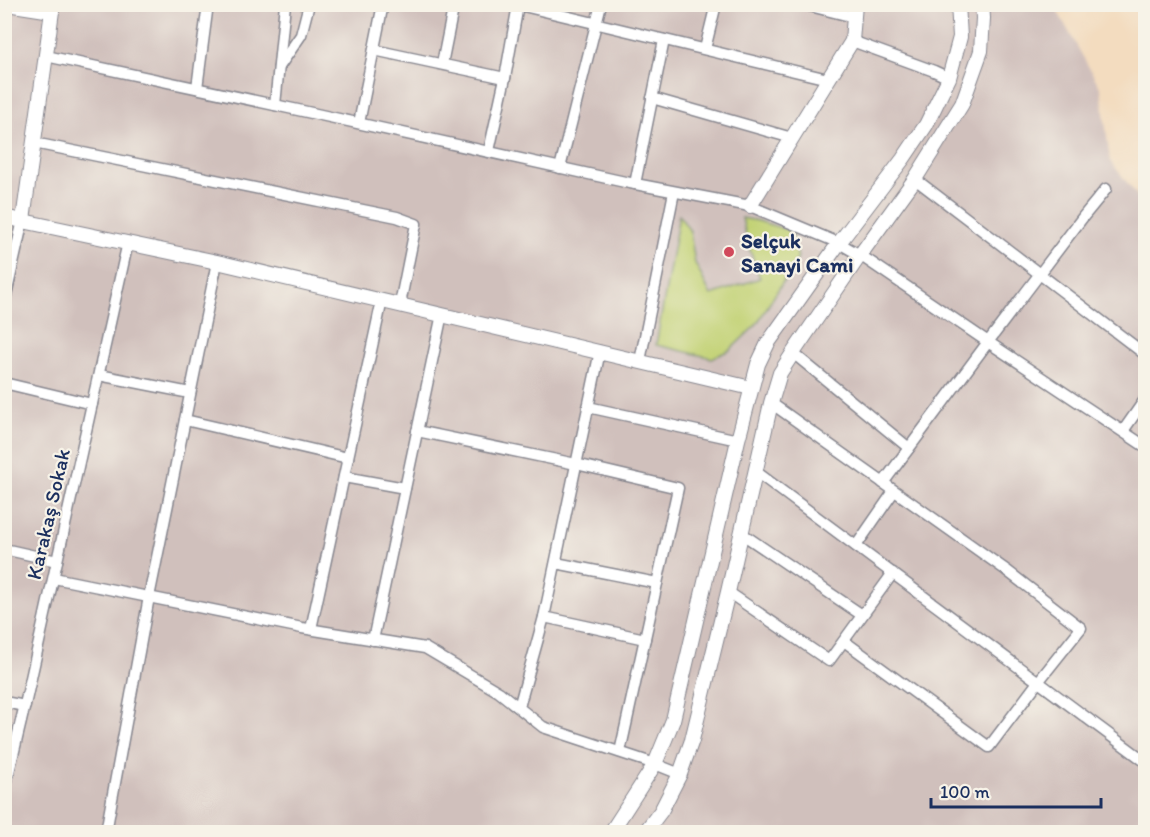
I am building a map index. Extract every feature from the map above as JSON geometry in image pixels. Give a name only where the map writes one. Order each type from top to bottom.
[{"type":"street","points":[[4,304],[23,220],[53,8],[7,4]]},
{"type":"street","points":[[197,88],[208,4]]},
{"type":"street","points":[[275,105],[285,4]]},
{"type":"street","points":[[279,68],[301,35],[309,4]]},
{"type":"street","points":[[359,123],[383,4]]},
{"type":"street","points":[[442,64],[454,4]]},
{"type":"street","points":[[560,168],[601,4]]},
{"type":"street","points":[[705,50],[716,4]]},
{"type":"street","points":[[750,206],[852,41],[855,11],[802,4]]},
{"type":"street","points":[[611,832],[655,764],[673,720],[738,440],[758,364],[768,343],[926,125],[949,78],[960,38],[958,4]]},
{"type":"street","points":[[645,832],[661,811],[680,774],[692,740],[780,373],[915,179],[962,104],[981,51],[982,4]]},
{"type":"street","points":[[489,151],[505,78],[516,5],[828,79]]},
{"type":"street","points":[[635,184],[664,40]]},
{"type":"street","points":[[852,41],[949,78]]},
{"type":"street","points":[[374,50],[505,78]]},
{"type":"street","points":[[46,56],[635,184],[750,206],[839,243],[860,255],[1146,447]]},
{"type":"street","points":[[652,98],[792,138]]},
{"type":"street","points":[[34,143],[397,217],[416,224],[400,304]]},
{"type":"street","points":[[915,179],[1146,355]]},
{"type":"street","points":[[883,483],[1039,274],[1106,189]]},
{"type":"street","points":[[640,361],[674,192]]},
{"type":"street","points":[[4,217],[217,262],[751,388]]},
{"type":"street","name":"Karakaş Sokak","points":[[4,793],[128,242]]},
{"type":"street","points":[[106,832],[149,597],[217,262]]},
{"type":"street","points":[[311,629],[382,300]]},
{"type":"street","points":[[373,640],[442,314]]},
{"type":"street","points":[[519,707],[544,617],[600,351]]},
{"type":"street","points":[[793,353],[909,448]]},
{"type":"street","points":[[99,375],[190,393]]},
{"type":"street","points":[[4,382],[92,404]]},
{"type":"street","points":[[1123,431],[1146,398]]},
{"type":"street","points":[[771,403],[1006,570],[1081,628],[989,747],[844,641]]},
{"type":"street","points":[[588,407],[738,440]]},
{"type":"street","points":[[185,420],[348,458]]},
{"type":"street","points":[[417,431],[678,488],[620,752]]},
{"type":"street","points":[[755,471],[1146,762]]},
{"type":"street","points":[[344,477],[405,488]]},
{"type":"street","points":[[856,546],[894,491]]},
{"type":"street","points":[[741,533],[862,615]]},
{"type":"street","points":[[4,549],[57,561]]},
{"type":"street","points":[[556,563],[657,583]]},
{"type":"street","points":[[728,592],[829,661],[892,573]]},
{"type":"street","points":[[54,578],[311,629],[425,648],[499,692],[543,727],[680,774]]},
{"type":"street","points":[[544,617],[645,639]]},
{"type":"street","points":[[4,702],[25,706]]},
{"type":"shaded area","points":[[5,5],[1054,5],[1101,89],[1110,161],[1145,205],[1145,832],[5,832]]},
{"type":"green space","points":[[679,215],[690,231],[695,263],[711,295],[760,278],[748,245],[742,218],[792,231],[798,258],[756,325],[730,350],[712,358],[656,345]]},
{"type":"place","name":"Selçuk Sanayi Cami","points":[[729,252]]}]
